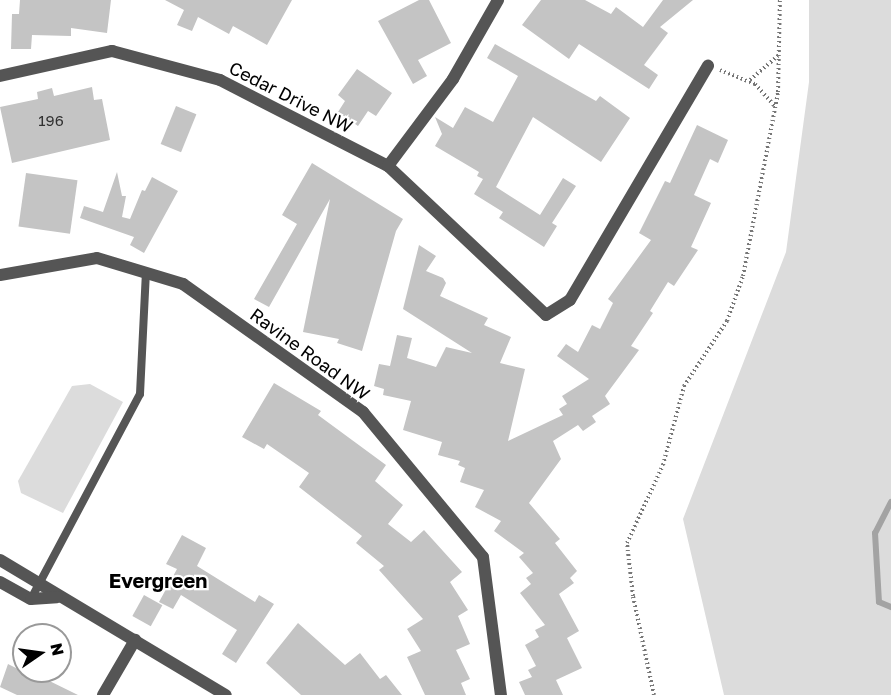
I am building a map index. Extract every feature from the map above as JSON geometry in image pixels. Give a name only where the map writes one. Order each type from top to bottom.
[{"type":"street","points":[[388,166],[453,79],[498,0]]},
{"type":"street","name":"Cedar Drive NW","points":[[0,76],[112,51],[220,80],[388,166],[546,315],[570,300],[708,66]]},
{"type":"street","name":"Ravine Road NW","points":[[0,275],[97,258],[183,284],[363,412],[483,556],[501,695]]},
{"type":"street","points":[[0,560],[57,597],[135,640],[226,695]]},
{"type":"street","points":[[0,582],[31,599],[57,597]]},
{"type":"street","points":[[103,695],[135,640]]},
{"type":"lane","points":[[31,599],[36,584],[140,394],[146,273]]},
{"type":"path","points":[[654,695],[635,607],[627,543],[663,465],[684,386],[721,331],[738,292],[775,106],[780,0]]},
{"type":"path","points":[[750,81],[779,56]]},
{"type":"path","points":[[708,66],[750,81],[775,106]]},
{"type":"shaded area","points":[[809,0],[891,0],[891,695],[724,695],[683,519],[786,252],[809,82]]},
{"type":"shaded area","points":[[90,384],[123,402],[63,513],[21,493],[18,481],[72,386]]},
{"type":"building","points":[[20,0],[111,0],[107,33],[71,28],[71,36],[32,35],[31,49],[11,49],[12,14],[19,14]]},
{"type":"building","points":[[165,0],[292,0],[267,45],[233,26],[229,34],[198,17],[192,31],[177,25],[184,10]]},
{"type":"building","points":[[419,0],[429,0],[451,43],[418,60],[427,76],[413,84],[378,21]]},
{"type":"building","points":[[541,0],[585,0],[611,14],[616,7],[643,27],[663,0],[693,0],[660,27],[668,33],[644,65],[658,75],[649,89],[579,44],[569,59],[522,25]]},
{"type":"building","points":[[495,44],[596,101],[600,96],[630,118],[601,162],[533,117],[496,187],[540,215],[563,178],[576,186],[552,223],[557,226],[544,247],[499,218],[503,212],[474,194],[483,179],[477,176],[479,172],[435,146],[442,134],[435,117],[453,128],[465,107],[493,122],[518,76],[487,58]]},
{"type":"building","points":[[357,69],[392,93],[376,116],[368,111],[358,126],[338,112],[345,101],[338,95]]},
{"type":"building","points":[[92,87],[94,100],[102,99],[110,140],[12,163],[0,107],[38,99],[37,92],[52,88],[54,96]]},
{"type":"building","points":[[176,106],[196,114],[181,152],[161,144]]},
{"type":"building","points":[[697,125],[728,140],[718,163],[710,159],[694,195],[711,203],[691,247],[698,250],[674,286],[668,282],[650,311],[653,313],[631,346],[639,350],[605,396],[610,404],[592,416],[596,422],[583,431],[578,425],[553,441],[561,459],[529,503],[560,539],[555,543],[577,571],[570,578],[574,583],[559,594],[579,631],[567,638],[582,668],[556,680],[563,695],[525,695],[519,682],[532,677],[528,670],[536,666],[525,645],[539,637],[535,630],[545,625],[520,593],[531,584],[526,578],[533,573],[519,557],[524,553],[494,531],[501,521],[475,507],[484,490],[460,482],[465,468],[458,465],[460,461],[438,455],[442,442],[403,430],[411,401],[383,395],[384,389],[374,386],[379,364],[390,366],[397,335],[412,338],[407,358],[436,367],[446,347],[472,353],[403,309],[419,245],[436,256],[426,271],[443,278],[446,283],[440,296],[488,318],[484,325],[511,337],[500,363],[525,369],[508,441],[563,415],[559,409],[567,404],[562,396],[589,379],[557,356],[566,344],[578,352],[592,325],[600,329],[613,303],[608,299],[651,240],[639,233],[665,181],[670,183]]},
{"type":"building","points":[[312,163],[403,219],[396,231],[362,351],[337,343],[339,339],[303,332],[330,199],[269,307],[254,299],[297,224],[282,215]]},
{"type":"building","points":[[117,172],[122,196],[126,196],[122,217],[130,219],[142,190],[145,191],[152,177],[178,191],[144,253],[130,245],[134,237],[80,218],[84,206],[103,212]]},
{"type":"building","points":[[26,173],[77,180],[70,234],[18,226]]},
{"type":"building","points":[[274,383],[321,411],[318,415],[386,465],[375,481],[403,505],[388,524],[411,542],[424,530],[462,572],[450,582],[468,610],[458,616],[470,644],[456,650],[470,679],[461,683],[466,695],[425,695],[407,657],[421,651],[407,629],[423,619],[379,570],[384,566],[356,543],[362,536],[299,487],[309,473],[267,444],[264,449],[242,437]]},
{"type":"building","points":[[182,535],[206,548],[197,566],[255,602],[259,595],[274,604],[236,663],[222,654],[237,630],[181,595],[173,609],[159,602],[177,569],[166,564]]},
{"type":"building","points":[[144,595],[162,605],[151,626],[132,616]]},
{"type":"building","points":[[298,623],[345,665],[360,653],[380,679],[386,675],[402,695],[301,695],[266,663]]},
{"type":"building","points":[[8,664],[12,666],[12,683],[54,683],[78,695],[17,695],[0,687]]},
{"type":"waterway","points":[[891,502],[875,533],[879,602],[891,607]]},
{"type":"district","name":"Evergreen","points":[[158,580]]}]
